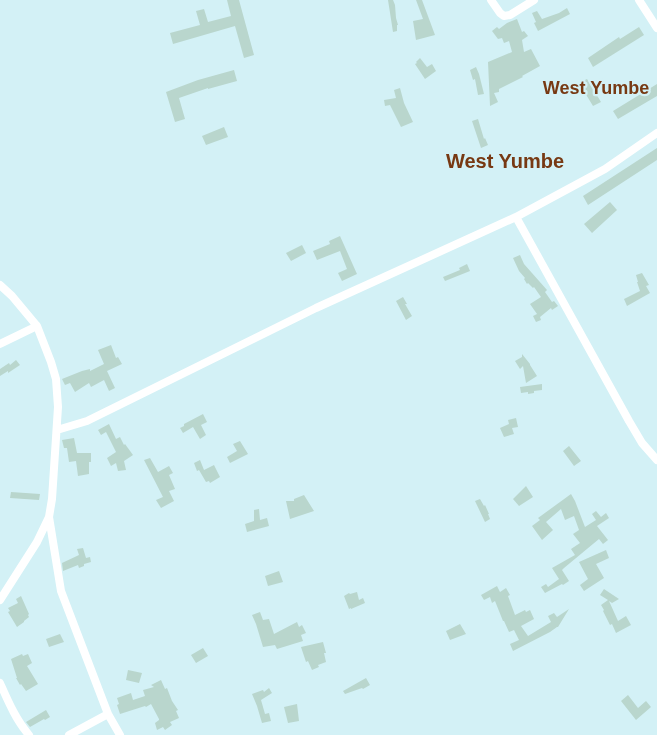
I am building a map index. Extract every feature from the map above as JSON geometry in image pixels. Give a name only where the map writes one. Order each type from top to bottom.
[{"type":"street","points":[[491,0],[504,16],[510,15],[534,0]]},
{"type":"street","points":[[639,0],[657,28]]},
{"type":"street","points":[[57,430],[87,421],[316,308],[516,217],[606,169],[657,133]]},
{"type":"street","points":[[516,217],[629,421],[642,443],[657,460]]},
{"type":"street","points":[[0,285],[12,296],[37,326],[56,379],[58,407],[52,500],[49,517],[37,542],[0,600]]},
{"type":"street","points":[[0,344],[37,326]]},
{"type":"street","points":[[49,517],[61,591],[108,714],[120,735]]},
{"type":"street","points":[[0,683],[15,715],[29,735]]},
{"type":"street","points":[[69,735],[108,714]]},
{"type":"building","points":[[227,0],[239,0],[254,55],[244,58],[235,26],[173,44],[170,33],[200,25],[196,11],[204,9],[208,22],[231,16]]},
{"type":"building","points":[[388,0],[393,0],[395,5],[398,25],[397,31],[393,32]]},
{"type":"building","points":[[416,0],[422,0],[435,35],[416,40],[413,21],[423,19]]},
{"type":"building","points":[[567,8],[570,14],[538,31],[532,13],[537,11],[542,19]]},
{"type":"building","points":[[517,19],[522,32],[524,31],[528,36],[522,40],[524,52],[531,49],[540,66],[499,89],[499,92],[494,93],[498,102],[490,106],[488,62],[512,52],[509,41],[504,43],[502,38],[498,39],[492,31]]},
{"type":"building","points":[[639,27],[644,35],[593,67],[588,58],[619,37],[620,39]]},
{"type":"building","points":[[420,58],[427,67],[432,64],[436,71],[425,79],[415,64]]},
{"type":"building","points":[[476,67],[484,94],[478,95],[475,79],[473,80],[470,70]]},
{"type":"building","points":[[234,70],[237,81],[179,98],[185,119],[175,122],[166,92],[198,80]]},
{"type":"building","points":[[587,79],[601,102],[593,106],[579,83]]},
{"type":"building","points":[[657,84],[657,96],[618,119],[613,111]]},
{"type":"building","points":[[400,88],[404,103],[413,122],[401,127],[390,105],[385,106],[384,100],[396,98],[394,90]]},
{"type":"building","points":[[478,119],[484,139],[488,145],[481,148],[472,121]]},
{"type":"building","points":[[224,127],[228,137],[206,145],[202,136]]},
{"type":"building","points":[[657,148],[657,160],[588,205],[583,196]]},
{"type":"building","points":[[610,202],[617,210],[592,233],[584,224]]},
{"type":"building","points":[[340,236],[357,274],[342,281],[338,273],[347,269],[340,251],[317,260],[313,251],[330,244],[329,241]]},
{"type":"building","points":[[302,245],[306,253],[291,261],[286,253]]},
{"type":"building","points":[[520,255],[524,264],[547,290],[545,292],[552,302],[554,301],[558,306],[552,310],[551,308],[540,317],[541,320],[536,322],[533,316],[537,314],[530,304],[541,297],[534,287],[527,284],[519,271],[513,258]]},
{"type":"building","points":[[467,264],[470,271],[445,281],[443,277],[460,270],[459,268]]},
{"type":"building","points":[[642,273],[649,285],[646,286],[650,293],[627,306],[624,299],[640,291],[636,275]]},
{"type":"building","points":[[403,297],[412,316],[406,320],[396,301]]},
{"type":"building","points":[[111,345],[116,358],[118,357],[122,364],[107,371],[115,388],[109,391],[104,380],[91,387],[89,383],[75,392],[70,383],[65,385],[62,379],[82,371],[90,369],[90,371],[104,364],[98,350]]},
{"type":"building","points":[[522,354],[537,376],[526,383],[523,366],[520,369],[515,361],[522,357]]},
{"type":"building","points":[[16,360],[20,365],[0,376],[0,369]]},
{"type":"building","points":[[542,384],[542,390],[528,394],[528,392],[521,393],[520,387]]},
{"type":"building","points":[[203,414],[207,422],[201,425],[206,435],[200,439],[193,427],[183,433],[180,428],[184,424]]},
{"type":"building","points":[[516,418],[518,427],[512,428],[514,434],[504,437],[500,428],[509,424],[508,420]]},
{"type":"building","points":[[109,424],[116,439],[120,437],[133,455],[124,461],[126,470],[118,471],[116,463],[111,466],[107,458],[116,452],[106,432],[101,435],[98,430]]},
{"type":"building","points":[[74,438],[77,453],[91,453],[89,474],[78,476],[76,461],[69,462],[67,448],[64,448],[62,440]]},
{"type":"building","points":[[240,441],[248,454],[230,463],[227,457],[237,451],[233,444]]},
{"type":"building","points":[[569,446],[581,461],[574,466],[563,451]]},
{"type":"building","points":[[150,458],[158,472],[169,466],[173,473],[169,475],[175,489],[169,491],[174,501],[161,508],[156,500],[163,497],[144,460]]},
{"type":"building","points":[[200,460],[204,470],[214,465],[220,477],[210,483],[209,481],[206,482],[199,470],[197,471],[194,463]]},
{"type":"building","points":[[526,486],[533,497],[519,506],[513,499]]},
{"type":"building","points":[[11,492],[40,494],[39,500],[10,498]]},
{"type":"building","points":[[571,494],[585,527],[596,520],[592,514],[596,511],[601,517],[606,513],[609,518],[597,526],[608,540],[603,544],[599,539],[564,568],[562,570],[569,581],[545,593],[541,587],[546,584],[548,587],[559,579],[552,568],[575,555],[571,549],[580,543],[573,534],[579,530],[574,516],[565,520],[561,509],[546,522],[553,530],[542,540],[532,526],[540,520],[538,518]]},
{"type":"building","points":[[304,495],[314,511],[290,519],[286,501],[294,501],[294,499]]},
{"type":"building","points":[[480,499],[489,514],[490,519],[485,522],[475,501]]},
{"type":"building","points":[[259,509],[260,520],[267,518],[269,526],[247,532],[245,524],[254,521],[254,510]]},
{"type":"building","points":[[83,548],[86,558],[90,557],[91,562],[79,568],[78,565],[63,571],[62,563],[79,555],[77,549]]},
{"type":"building","points":[[606,550],[609,558],[596,564],[604,578],[584,591],[580,585],[588,579],[579,562]]},
{"type":"building","points":[[279,571],[283,582],[268,586],[265,576]]},
{"type":"building","points":[[497,586],[500,592],[506,588],[510,595],[508,596],[515,615],[525,610],[526,612],[530,610],[534,619],[521,626],[528,636],[551,622],[548,616],[554,613],[557,617],[569,609],[558,627],[513,651],[510,644],[519,640],[514,630],[509,632],[495,601],[492,603],[490,597],[484,600],[481,595]]},
{"type":"building","points":[[604,589],[619,599],[612,603],[609,601],[618,621],[626,616],[631,625],[616,633],[612,624],[610,625],[601,605],[608,600],[600,595]]},
{"type":"building","points":[[357,592],[359,600],[363,598],[365,603],[349,609],[344,596]]},
{"type":"building","points":[[21,596],[29,617],[17,627],[8,612],[10,611],[8,608],[18,603],[16,599]]},
{"type":"building","points":[[260,612],[263,620],[269,619],[274,634],[297,622],[299,627],[302,625],[306,633],[301,635],[303,641],[277,649],[275,645],[263,647],[252,615]]},
{"type":"building","points":[[460,624],[466,634],[450,640],[446,631]]},
{"type":"building","points":[[60,634],[64,642],[49,647],[46,639]]},
{"type":"building","points":[[323,642],[326,662],[312,670],[308,661],[306,662],[301,647]]},
{"type":"building","points":[[203,648],[208,656],[196,663],[191,655]]},
{"type":"building","points":[[22,654],[23,656],[28,654],[32,663],[27,666],[38,684],[26,691],[16,678],[11,659]]},
{"type":"building","points":[[128,670],[142,673],[139,683],[126,680]]},
{"type":"building","points":[[366,678],[370,685],[363,689],[345,694],[343,691]]},
{"type":"building","points":[[161,680],[178,710],[176,711],[179,718],[170,722],[172,725],[165,730],[163,727],[157,730],[155,723],[159,719],[151,704],[120,714],[117,698],[131,693],[133,700],[145,696],[143,690],[154,687],[151,685]]},
{"type":"building","points":[[269,688],[272,693],[261,700],[265,714],[269,713],[271,721],[262,723],[252,694],[263,690],[264,692]]},
{"type":"building","points":[[628,695],[638,708],[646,701],[651,707],[636,720],[621,701]]},
{"type":"building","points":[[297,704],[299,721],[288,723],[284,707]]},
{"type":"building","points":[[46,710],[50,717],[30,727],[26,722]]},
{"type":"district","name":"West Yumbe","points":[[596,88]]},
{"type":"district","name":"West Yumbe","points":[[505,161]]}]
